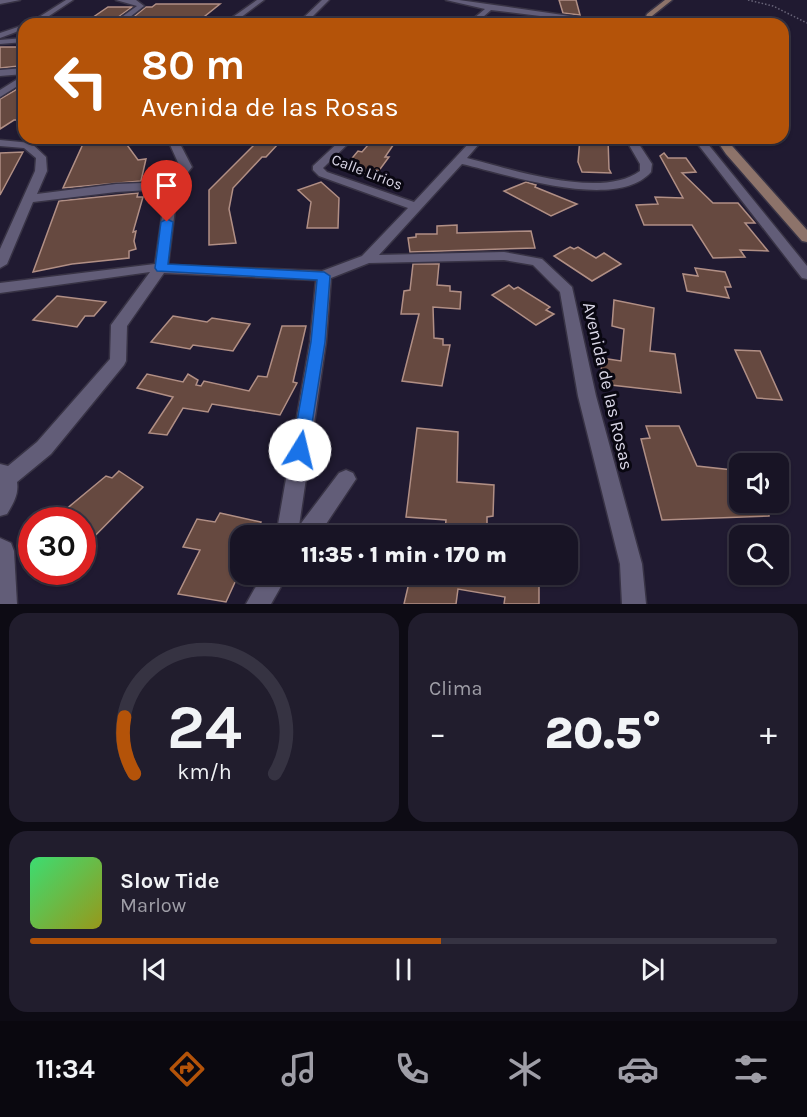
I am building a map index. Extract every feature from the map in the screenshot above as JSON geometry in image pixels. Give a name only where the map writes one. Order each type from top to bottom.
[{"type":"main road","points":[[648,18],[649,15],[669,0]]},
{"type":"main road","points":[[724,144],[807,238]]},
{"type":"street","points":[[2,1],[17,0]]},
{"type":"street","points":[[42,18],[70,0]]},
{"type":"street","points":[[119,0],[141,4],[124,18]]},
{"type":"street","points":[[128,1],[136,0]]},
{"type":"street","points":[[235,18],[261,0]]},
{"type":"street","points":[[307,18],[326,0]]},
{"type":"street","points":[[449,0],[562,18]]},
{"type":"street","points":[[478,18],[490,8]]},
{"type":"street","points":[[0,36],[18,29]]},
{"type":"street","points":[[0,42],[18,40]]},
{"type":"street","points":[[0,74],[18,72]]},
{"type":"street","points":[[0,94],[18,82]]},
{"type":"street","points":[[0,143],[27,145],[41,157],[41,171],[0,264]]},
{"type":"street","points":[[0,507],[7,494],[3,475],[44,448],[118,361],[119,326],[161,268],[172,185],[186,167],[174,144]]},
{"type":"street","name":"Calle Lirios","points":[[343,144],[317,168],[323,174],[414,206]]},
{"type":"street","points":[[367,259],[474,144]]},
{"type":"street","points":[[459,160],[569,184],[589,187],[612,186],[630,182],[645,172],[646,164],[634,144]]},
{"type":"street","points":[[703,144],[807,275]]},
{"type":"street","points":[[28,199],[116,188],[172,185]]},
{"type":"street","name":"Avenida de las Rosas","points":[[0,288],[161,268],[324,276],[367,259],[504,256],[537,262],[567,290],[587,396],[631,564],[634,604]]},
{"type":"street","points":[[288,525],[318,342],[324,276]]},
{"type":"street","points":[[312,525],[346,479]]},
{"type":"street","points":[[0,549],[3,551],[5,604]]},
{"type":"street","points":[[258,604],[270,585]]},
{"type":"path","points":[[748,0],[773,6],[807,23]]},
{"type":"building","points":[[559,0],[576,0],[580,15],[563,13]]},
{"type":"building","points":[[156,4],[220,4],[202,18],[132,18],[146,7]]},
{"type":"building","points":[[108,7],[132,7],[117,18],[92,18]]},
{"type":"building","points":[[0,47],[18,47],[18,66],[0,68]]},
{"type":"building","points":[[18,88],[18,120],[0,129],[0,99]]},
{"type":"building","points":[[83,144],[126,144],[138,160],[146,159],[141,181],[63,188]]},
{"type":"building","points":[[255,144],[278,144],[266,157],[262,157],[233,188],[229,209],[236,243],[209,245],[209,190]]},
{"type":"building","points":[[369,144],[394,144],[385,157],[389,157],[375,176],[343,169],[358,151],[362,152]]},
{"type":"building","points":[[580,144],[608,144],[611,173],[582,172],[578,162]]},
{"type":"building","points":[[23,152],[0,195],[0,153]]},
{"type":"building","points":[[664,153],[668,158],[686,158],[696,172],[682,173],[713,203],[738,203],[755,223],[745,223],[768,251],[740,250],[745,257],[713,258],[692,225],[644,225],[636,205],[658,204],[655,197],[683,198],[660,156]]},
{"type":"building","points":[[321,182],[339,198],[338,228],[307,228],[311,202],[298,190]]},
{"type":"building","points":[[526,182],[577,204],[551,216],[504,191]]},
{"type":"building","points":[[138,193],[137,197],[143,197],[133,232],[136,231],[134,241],[136,249],[129,251],[129,258],[72,264],[33,272],[59,201]]},
{"type":"building","points":[[457,225],[457,233],[531,231],[535,248],[410,252],[408,238],[416,237],[416,234],[437,234],[437,226]]},
{"type":"building","points":[[570,247],[574,249],[578,247],[596,258],[604,253],[621,264],[592,281],[554,256]]},
{"type":"building","points":[[413,264],[439,264],[437,285],[450,286],[450,291],[461,292],[460,309],[433,307],[434,338],[443,339],[443,345],[450,345],[442,386],[402,381],[419,314],[401,314],[404,291],[410,290]]},
{"type":"building","points":[[695,268],[725,272],[731,287],[725,287],[729,298],[687,291],[683,274],[698,276]]},
{"type":"building","points":[[509,285],[514,289],[518,287],[550,307],[546,310],[554,314],[536,325],[492,295]]},
{"type":"building","points":[[57,296],[106,302],[94,316],[85,316],[77,327],[33,320]]},
{"type":"building","points":[[614,300],[654,308],[650,351],[675,354],[681,393],[602,384],[601,358],[621,361],[624,329],[612,326]]},
{"type":"building","points":[[173,316],[207,322],[212,318],[250,324],[233,351],[193,345],[190,349],[151,342]]},
{"type":"building","points":[[282,326],[306,326],[293,382],[297,383],[280,415],[212,404],[208,412],[183,408],[167,435],[149,433],[173,397],[137,388],[147,374],[183,382],[188,374],[198,380],[196,385],[201,386],[204,381],[249,391],[258,376],[267,377]]},
{"type":"building","points":[[735,350],[760,351],[782,400],[757,398]]},
{"type":"building","points":[[646,426],[679,426],[697,466],[729,470],[729,513],[769,513],[769,516],[662,520],[641,439],[650,438]]},
{"type":"building","points":[[417,428],[458,432],[457,482],[494,485],[493,516],[487,517],[487,525],[446,525],[446,520],[406,517]]},
{"type":"building","points":[[119,471],[143,487],[96,535],[96,507],[69,507],[106,476],[112,478]]},
{"type":"building","points":[[220,513],[261,522],[260,525],[230,525],[230,585],[234,585],[226,602],[178,594],[200,550],[183,547],[197,519],[215,522]]},
{"type":"building","points":[[408,585],[539,585],[539,604],[504,604],[505,597],[458,589],[456,604],[404,604]]},
{"type":"route","points":[[167,222],[161,268],[324,276],[318,342],[300,450]]}]
